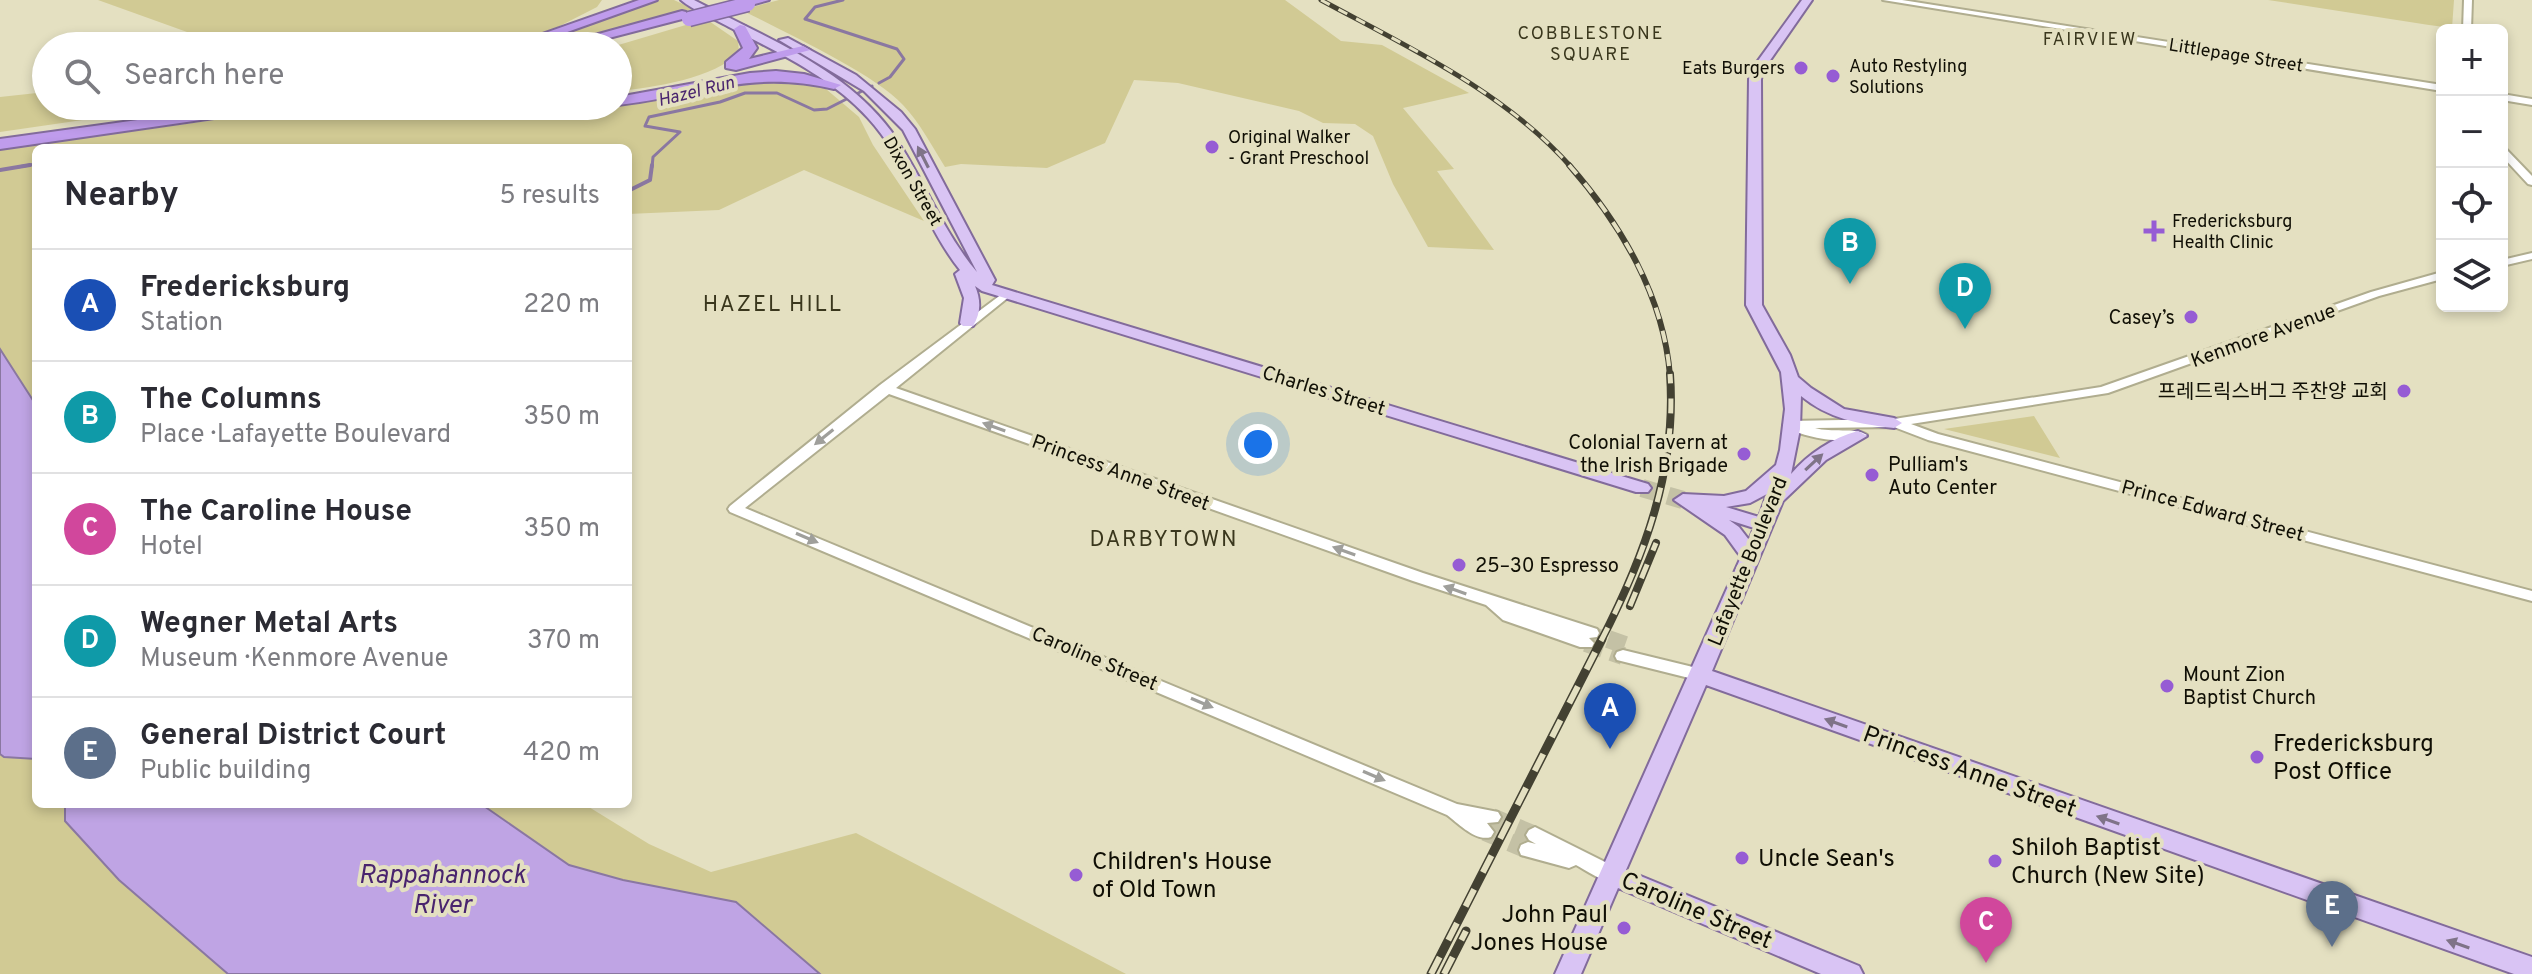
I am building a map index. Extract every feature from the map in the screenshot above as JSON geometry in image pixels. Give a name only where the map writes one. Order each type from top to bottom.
[{"type":"highway","points":[[570,27],[611,0]]},
{"type":"highway","points":[[556,32],[651,0]]},
{"type":"highway","points":[[632,32],[744,1],[763,0]]},
{"type":"highway","points":[[622,32],[686,17]]},
{"type":"highway","points":[[632,37],[686,17]]},
{"type":"highway","points":[[723,69],[743,58],[750,48],[740,29]]},
{"type":"highway","points":[[632,92],[662,87],[791,53]]},
{"type":"highway","points":[[699,85],[791,53]]},
{"type":"highway","points":[[632,99],[658,96],[733,77],[769,74],[800,76],[834,85]]},
{"type":"highway","points":[[0,141],[153,120]]},
{"type":"main road","name":"Dixon Street","points":[[686,0],[791,53],[849,76],[885,100],[909,129],[983,274],[1006,294]]},
{"type":"main road","name":"Dixon Street","points":[[709,0],[791,53],[868,111],[892,142],[950,245],[975,281],[1006,294]]},
{"type":"main road","name":"Lafayette Boulevard","points":[[1568,974],[1600,870],[1690,672],[1751,556],[1785,467],[1791,379],[1754,305],[1752,294],[1755,267],[1755,79],[1758,69],[1807,0]]},
{"type":"main road","points":[[950,245],[974,299],[974,309],[968,323]]},
{"type":"main road","name":"Charles Street","points":[[1006,294],[1642,488]]},
{"type":"main road","points":[[1791,379],[1827,410],[1846,417],[1894,423]]},
{"type":"main road","points":[[1776,497],[1793,487],[1807,466],[1824,453],[1858,436]]},
{"type":"main road","points":[[1683,500],[1746,498],[1759,492],[1773,472],[1785,467]]},
{"type":"main road","points":[[1683,500],[1765,525]]},
{"type":"main road","points":[[1683,500],[1717,518],[1732,531],[1751,556]]},
{"type":"main road","name":"Princess Anne Street","points":[[1690,672],[2532,969]]},
{"type":"main road","name":"Caroline Street","points":[[1600,870],[1850,974]]},
{"type":"street","name":"Littlepage Street","points":[[1887,0],[2436,88]]},
{"type":"street","points":[[2467,24],[2468,0]]},
{"type":"street","points":[[2508,98],[2532,102]]},
{"type":"street","points":[[2508,156],[2532,182]]},
{"type":"street","points":[[2508,262],[2532,256]]},
{"type":"street","name":"Kenmore Avenue","points":[[1790,425],[1894,423],[2115,387],[2375,294],[2436,277]]},
{"type":"street","points":[[885,388],[1006,294]]},
{"type":"street","name":"Caroline Street","points":[[885,388],[735,509],[1489,825]]},
{"type":"street","name":"Princess Anne Street","points":[[885,388],[1493,603],[1509,616],[1588,638]]},
{"type":"street","name":"Kenmore Avenue","points":[[1790,425],[1829,436],[1858,436],[1894,423]]},
{"type":"street","name":"Prince Edward Street","points":[[1894,423],[1933,437],[2532,596]]},
{"type":"street","name":"Princess Anne Street","points":[[1625,651],[1690,672]]},
{"type":"street","name":"Caroline Street","points":[[1531,842],[1600,870]]},
{"type":"shaded area","points":[[98,0],[602,0],[597,7],[547,32],[187,32]]},
{"type":"shaded area","points":[[658,0],[674,0],[693,9],[605,32],[564,32]]},
{"type":"shaded area","points":[[779,0],[1285,0],[1341,41],[1382,45],[1469,93],[1403,108],[1454,169],[1437,171],[1494,250],[1428,247],[1393,184],[1373,136],[1355,124],[1323,123],[1299,111],[1178,83],[1134,80],[1105,143],[1047,168],[961,164],[945,167],[915,119],[889,92],[804,41],[742,10]]},
{"type":"shaded area","points":[[2268,0],[2454,0],[2452,24],[2429,25]]},
{"type":"shaded area","points":[[706,19],[738,41],[739,52],[729,61],[700,75],[632,89],[632,41]]},
{"type":"shaded area","points":[[743,79],[809,84],[826,89],[859,117],[873,145],[924,221],[804,170],[719,210],[632,214],[632,144],[37,144],[214,120],[632,120],[632,103]]},
{"type":"shaded area","points":[[32,94],[32,120],[83,120],[0,132],[0,97]]},
{"type":"shaded area","points":[[32,145],[32,399],[0,349],[0,149]]},
{"type":"shaded area","points":[[2034,416],[2060,458],[1944,429]]},
{"type":"shaded area","points":[[0,754],[32,759],[32,808],[65,808],[66,821],[119,880],[228,974],[0,974]]},
{"type":"shaded area","points":[[487,808],[590,808],[649,844],[711,872],[856,833],[1126,974],[820,974],[736,902],[623,880],[569,865]]},
{"type":"water","points":[[0,349],[32,399],[32,759],[0,754]]},
{"type":"water","name":"Rappahannock River","points":[[65,808],[487,808],[569,865],[623,880],[736,902],[820,974],[228,974],[119,880],[65,821]]},
{"type":"waterway","name":"Hazel Run","points":[[843,0],[815,7],[805,19],[897,49],[904,59],[890,77],[879,83]]},
{"type":"waterway","name":"Hazel Run","points":[[652,167],[653,157],[680,132],[645,126],[649,117],[720,102],[745,93],[777,93],[814,110],[827,109],[872,86]]},
{"type":"waterway","name":"Hazel Run","points":[[0,170],[32,165]]},
{"type":"waterway","name":"Hazel Run","points":[[632,189],[650,180],[652,165]]},
{"type":"tunnel","points":[[1642,488],[1683,500]]},
{"type":"tunnel","points":[[1591,633],[1614,641]]},
{"type":"tunnel","points":[[1608,639],[1628,646]]},
{"type":"tunnel","points":[[1586,643],[1623,656]]},
{"type":"tunnel","points":[[1492,817],[1535,835]]},
{"type":"tunnel","points":[[1485,832],[1528,850]]},
{"type":"railway","points":[[1321,0],[1421,54],[1486,94],[1545,140],[1571,167]]},
{"type":"railway","points":[[1569,165],[1606,212],[1637,263],[1659,318],[1670,376]]},
{"type":"railway","points":[[1602,639],[1644,545],[1663,479],[1671,410],[1670,374]]},
{"type":"railway","points":[[1630,606],[1656,543]]},
{"type":"railway","points":[[1431,974],[1602,639]]},
{"type":"railway","points":[[1444,974],[1466,931]]},
{"type":"place","name":"Eats Burgers","points":[[1801,68]]},
{"type":"place","name":"Auto Restyling Solutions","points":[[1833,76]]},
{"type":"place","name":"Original Walker - Grant Preschool","points":[[1212,147]]},
{"type":"place","name":"Fredericksburg Health Clinic","points":[[2154,231]]},
{"type":"place","name":"The Columns","points":[[1850,284]]},
{"type":"place","name":"Casey’s","points":[[2191,317]]},
{"type":"place","name":"Wegner Metal Arts","points":[[1965,329]]},
{"type":"place","name":"프레드릭스버그 주찬양 교회","points":[[2404,391]]},
{"type":"place","name":"Colonial Tavern at the Irish Brigade","points":[[1744,454]]},
{"type":"place","name":"Pulliam's Auto Center","points":[[1872,475]]},
{"type":"place","name":"25–30 Espresso","points":[[1459,565]]},
{"type":"place","name":"Mount Zion Baptist Church","points":[[2167,686]]},
{"type":"place","name":"Fredericksburg","points":[[1610,749]]},
{"type":"place","name":"Fredericksburg Post Office","points":[[2257,757]]},
{"type":"place","name":"Uncle Sean's","points":[[1742,858]]},
{"type":"place","name":"Shiloh Baptist Church (New Site)","points":[[1995,861]]},
{"type":"place","name":"Children's House of Old Town","points":[[1076,875]]},
{"type":"place","name":"John Paul Jones House","points":[[1624,928]]},
{"type":"place","name":"General District Court","points":[[2332,947]]},
{"type":"place","name":"The Caroline House","points":[[1986,963]]},
{"type":"district","name":"FAIRVIEW","points":[[2090,39]]},
{"type":"district","name":"COBBLESTONE SQUARE","points":[[1591,43]]},
{"type":"district","name":"HAZEL HILL","points":[[773,303]]},
{"type":"district","name":"DARBYTOWN","points":[[1164,538]]}]
